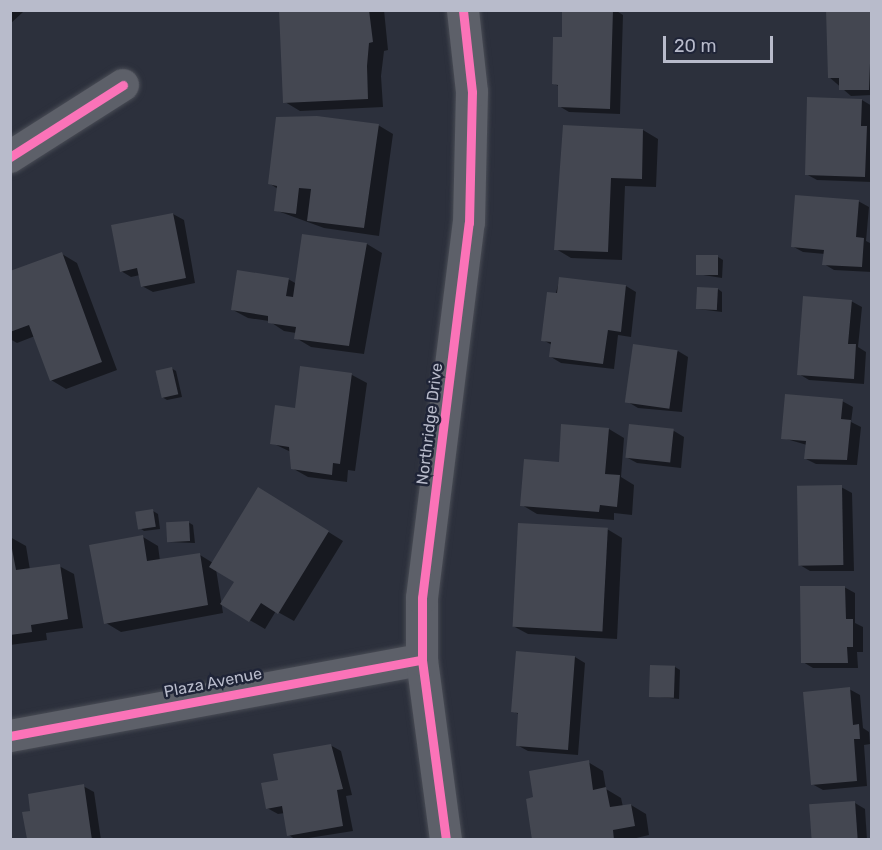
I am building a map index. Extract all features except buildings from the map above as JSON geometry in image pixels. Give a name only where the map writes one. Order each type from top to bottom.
[{"type":"street","name":"Northridge Drive","points":[[446,840],[422,660],[422,598],[469,223],[472,92],[463,10]]},
{"type":"street","points":[[10,157],[123,85]]},
{"type":"street","name":"Plaza Avenue","points":[[10,736],[422,660]]},
{"type":"cycle path","points":[[446,840],[422,660],[422,598],[469,223],[472,92],[463,10]]},
{"type":"cycle path","points":[[10,157],[123,85]]},
{"type":"cycle path","points":[[10,736],[422,660]]}]
